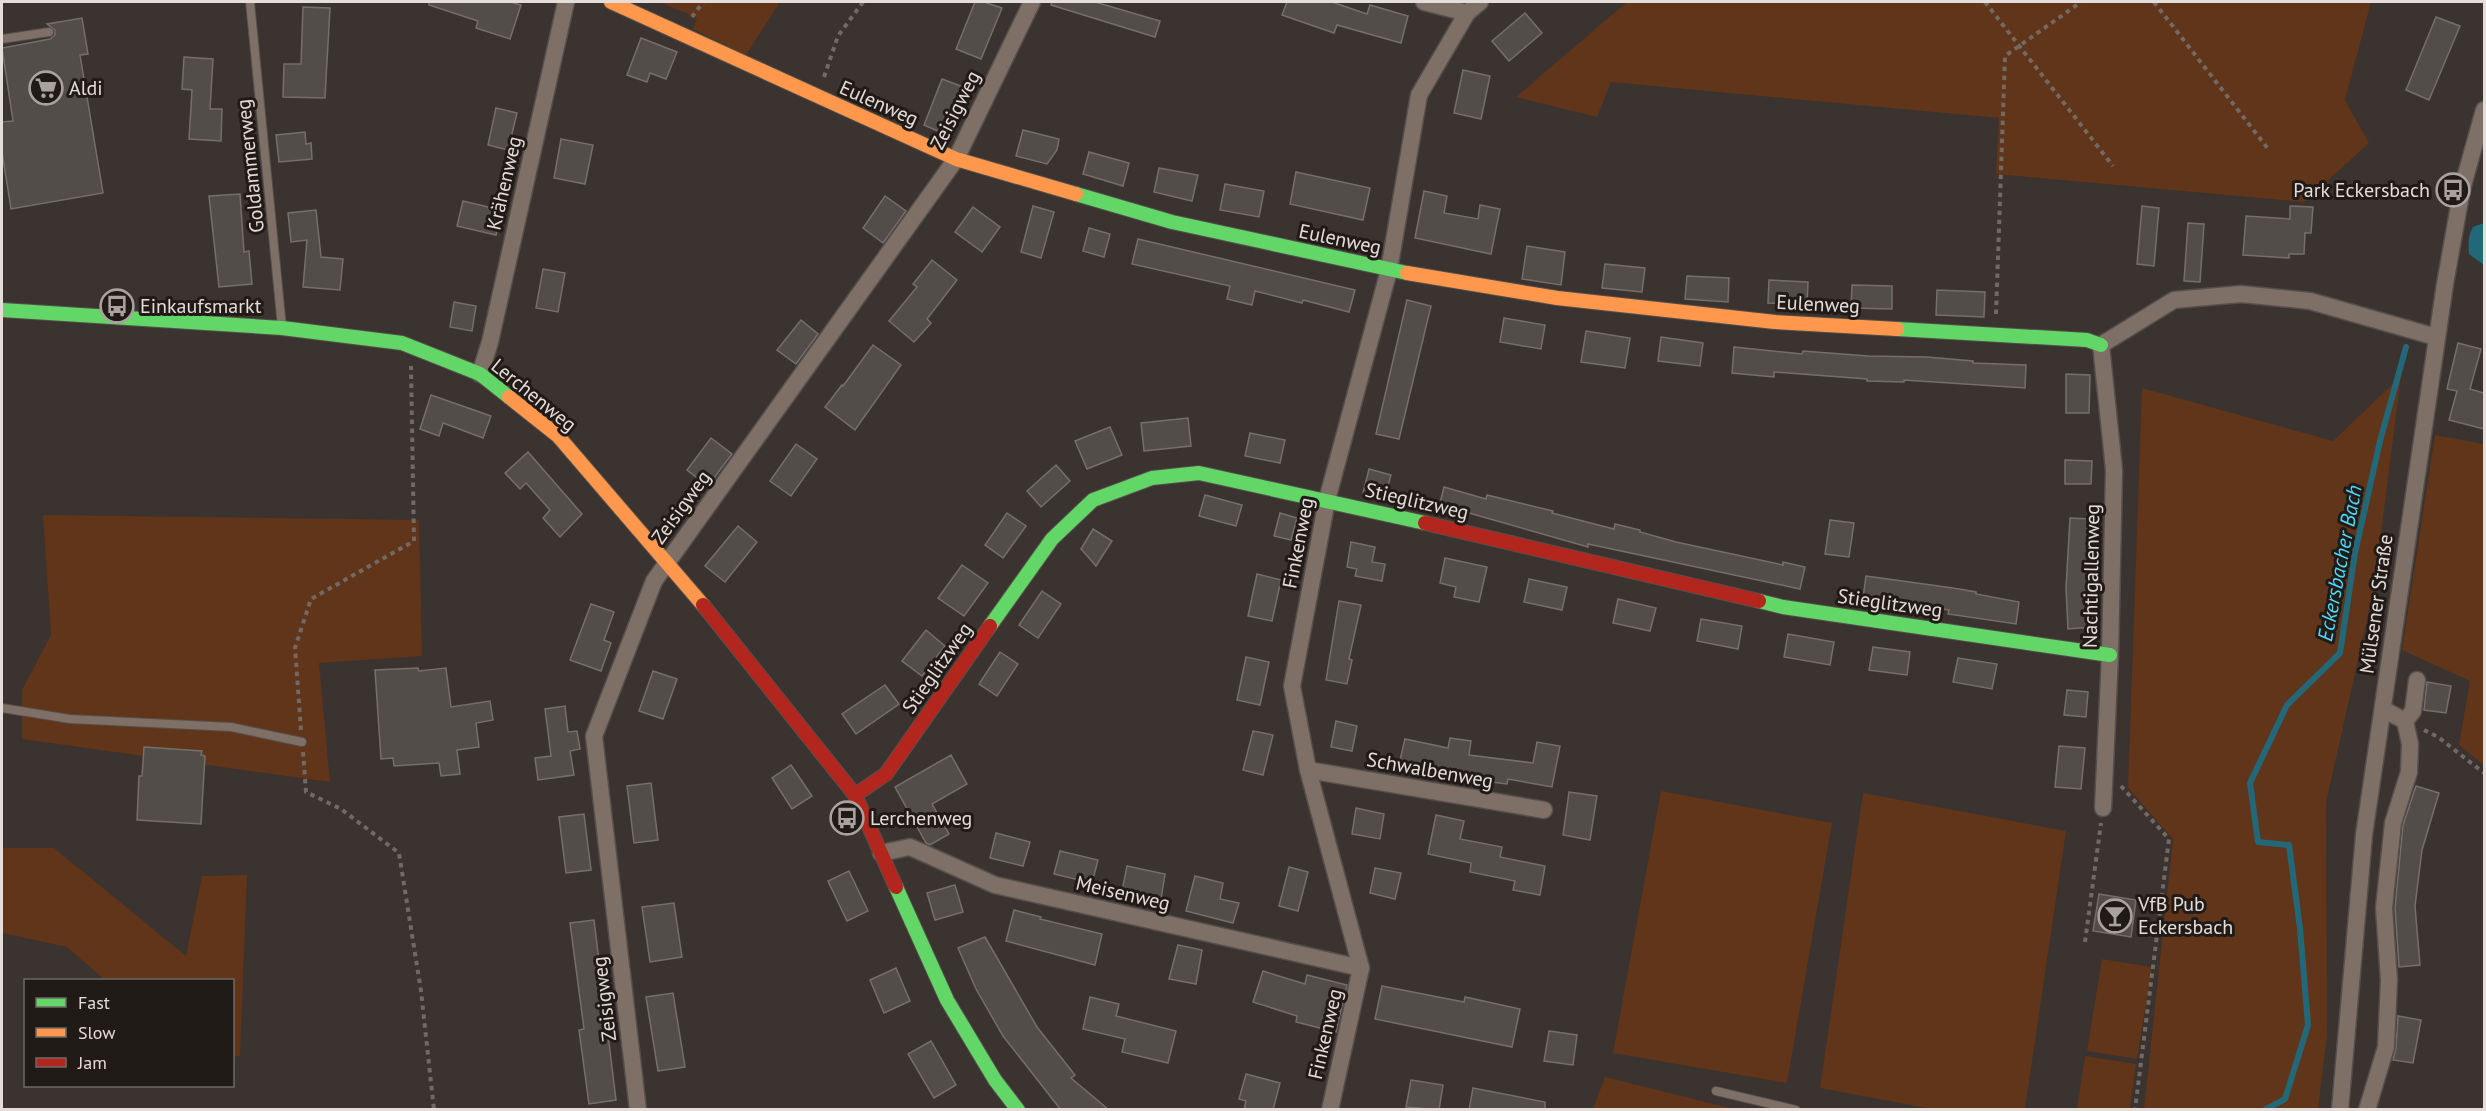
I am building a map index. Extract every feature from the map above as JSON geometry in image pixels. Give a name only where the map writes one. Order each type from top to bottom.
[{"type":"street","name":"Krähenweg","points":[[480,374],[490,342],[566,2]]},
{"type":"street","name":"Eulenweg","points":[[611,2],[956,159],[1172,222],[1389,270],[1557,298],[1774,322],[1996,333],[2087,340],[2102,345]]},
{"type":"street","name":"Zeisigweg","points":[[638,1110],[594,736],[654,581],[956,159],[1032,2]]},
{"type":"street","points":[[1424,2],[1467,13]]},
{"type":"street","name":"Finkenweg","points":[[1330,1110],[1361,968],[1308,770],[1292,686],[1328,500],[1389,270],[1419,95],[1467,13],[1480,2]]},
{"type":"street","name":"Mülsener Straße","points":[[2340,1110],[2364,835],[2382,709],[2436,337],[2462,189],[2483,116]]},
{"type":"street","points":[[2102,345],[2174,300],[2241,294],[2310,301],[2436,337]]},
{"type":"street","name":"Lerchenweg","points":[[2,310],[282,328],[402,343],[480,374],[558,436],[668,562],[855,795],[947,1000],[995,1080],[1018,1110]]},
{"type":"street","name":"Nachtigallenweg","points":[[2102,345],[2114,470],[2110,655],[2103,808]]},
{"type":"street","name":"Stieglitzweg","points":[[855,795],[886,774],[1052,539],[1093,500],[1152,477],[1198,473],[1328,500],[1783,607],[2110,655]]},
{"type":"street","points":[[2405,721],[2413,711],[2417,680]]},
{"type":"street","points":[[2382,709],[2405,721]]},
{"type":"street","points":[[2367,1110],[2386,1047],[2389,980],[2384,908],[2393,823],[2409,772],[2410,744],[2405,721]]},
{"type":"street","name":"Schwalbenweg","points":[[1308,770],[1544,810]]},
{"type":"street","name":"Meisenweg","points":[[881,853],[910,847],[995,885],[1361,968]]},
{"type":"lane","name":"Goldammerweg","points":[[250,2],[282,328]]},
{"type":"lane","points":[[2,39],[49,32]]},
{"type":"lane","points":[[2,708],[70,719],[231,727],[302,742]]},
{"type":"lane","points":[[1716,1091],[1796,1110]]},
{"type":"path","points":[[817,96],[838,36],[863,2]]},
{"type":"path","points":[[1985,2],[2113,166]]},
{"type":"path","points":[[1996,333],[2005,56],[2081,2]]},
{"type":"path","points":[[2154,2],[2270,150]]},
{"type":"path","points":[[411,346],[414,541],[311,599],[295,648],[306,792],[341,809],[399,852],[421,991],[434,1110]]},
{"type":"path","points":[[2438,736],[2484,773]]},
{"type":"path","points":[[2105,768],[2169,839],[2134,1110]]},
{"type":"path","points":[[2085,942],[2103,808]]},
{"type":"shaded area","points":[[660,2],[780,2],[746,55],[693,29],[697,18]]},
{"type":"shaded area","points":[[1627,2],[2371,2],[2345,100],[2369,143],[2304,202],[1996,174],[1999,118],[1611,82],[1597,117],[1516,97]]},
{"type":"shaded area","points":[[2401,376],[2374,588],[2326,803],[2327,1035],[2318,1109],[2144,1109],[2173,839],[2128,788],[2142,388],[2333,441]]},
{"type":"shaded area","points":[[2435,435],[2484,444],[2484,765],[2459,745],[2470,681],[2402,650]]},
{"type":"shaded area","points":[[43,515],[419,520],[422,656],[319,663],[330,782],[22,739],[22,690],[51,635]]},
{"type":"shaded area","points":[[1661,791],[1832,823],[1787,1083],[1613,1053]]},
{"type":"shaded area","points":[[1863,793],[2066,831],[2025,1109],[1932,1109],[1820,1088]]},
{"type":"shaded area","points":[[2,848],[54,848],[186,956],[202,876],[247,875],[240,1056],[234,1057],[234,979],[104,979],[67,947],[2,933]]},
{"type":"shaded area","points":[[2102,959],[2152,967],[2137,1059],[2087,1051]]},
{"type":"shaded area","points":[[2085,1056],[2136,1064],[2130,1109],[2077,1109]]},
{"type":"shaded area","points":[[1605,1077],[1734,1109],[1593,1109]]},
{"type":"water","points":[[2484,223],[2484,265],[2469,254],[2468,247],[2473,227]]},
{"type":"building","points":[[429,2],[510,2],[521,5],[510,39],[476,28],[478,21],[429,5]]},
{"type":"building","points":[[975,2],[984,2],[1002,8],[981,59],[956,49]]},
{"type":"building","points":[[1052,2],[1095,2],[1160,21],[1155,37],[1051,5]]},
{"type":"building","points":[[1287,2],[1332,2],[1367,14],[1370,5],[1408,16],[1401,43],[1337,25],[1334,33],[1282,15]]},
{"type":"building","points":[[303,7],[330,8],[325,98],[283,97],[284,64],[301,64]]},
{"type":"building","points":[[1525,13],[1542,33],[1509,61],[1492,41]]},
{"type":"building","points":[[2436,17],[2460,26],[2429,100],[2406,90]]},
{"type":"building","name":"Aldi","points":[[82,18],[88,54],[80,55],[103,193],[11,209],[2,152],[2,122],[13,121],[2,48],[50,39],[55,35],[55,30],[47,24]]},
{"type":"building","points":[[641,38],[677,52],[666,79],[650,73],[647,82],[627,75]]},
{"type":"building","points":[[184,57],[213,59],[210,109],[222,109],[221,141],[189,139],[192,90],[182,89]]},
{"type":"building","points":[[1463,70],[1490,76],[1481,119],[1454,113]]},
{"type":"building","points":[[942,79],[966,88],[947,135],[924,125]]},
{"type":"building","points":[[496,108],[517,113],[508,150],[488,145]]},
{"type":"building","points":[[1023,130],[1059,139],[1057,150],[1047,164],[1016,156]]},
{"type":"building","points":[[305,132],[306,144],[311,143],[312,159],[279,162],[276,135]]},
{"type":"building","points":[[561,139],[593,145],[585,184],[554,178]]},
{"type":"building","points":[[1089,152],[1129,163],[1123,186],[1083,174]]},
{"type":"building","points":[[1159,168],[1198,175],[1192,201],[1154,192]]},
{"type":"building","points":[[1296,172],[1370,188],[1363,220],[1290,204]]},
{"type":"building","points":[[1225,184],[1264,191],[1259,217],[1220,210]]},
{"type":"building","points":[[1424,191],[1447,196],[1444,213],[1478,219],[1480,205],[1500,209],[1491,254],[1415,238]]},
{"type":"building","points":[[240,194],[244,252],[249,251],[252,284],[219,287],[209,196]]},
{"type":"building","points":[[885,196],[906,211],[883,243],[863,228]]},
{"type":"building","points":[[463,201],[501,210],[496,235],[457,226]]},
{"type":"building","points":[[1033,206],[1054,212],[1041,258],[1021,252]]},
{"type":"building","points":[[2142,206],[2159,208],[2154,266],[2137,264]]},
{"type":"building","points":[[2290,206],[2313,207],[2311,233],[2305,233],[2304,254],[2289,254],[2289,258],[2243,255],[2246,216],[2290,219]]},
{"type":"building","points":[[973,207],[1000,227],[982,252],[955,232]]},
{"type":"building","points":[[316,210],[321,257],[343,259],[340,290],[303,287],[307,240],[291,242],[288,213]]},
{"type":"building","points":[[2188,223],[2204,224],[2200,282],[2184,281]]},
{"type":"building","points":[[1089,228],[1110,234],[1104,257],[1083,251]]},
{"type":"building","points":[[1138,239],[1355,290],[1349,312],[1255,291],[1252,305],[1227,299],[1230,286],[1132,264]]},
{"type":"building","points":[[1527,246],[1565,252],[1561,285],[1522,279]]},
{"type":"building","points":[[932,260],[957,280],[927,319],[931,323],[914,342],[889,321],[917,287],[913,284]]},
{"type":"building","points":[[1605,264],[1645,268],[1642,292],[1602,288]]},
{"type":"building","points":[[543,269],[565,273],[558,312],[536,308]]},
{"type":"building","points":[[1687,276],[1729,278],[1728,302],[1685,299]]},
{"type":"building","points":[[1769,280],[1808,282],[1807,305],[1768,303]]},
{"type":"building","points":[[1852,285],[1892,286],[1892,309],[1851,308]]},
{"type":"building","points":[[1937,290],[1985,292],[1984,317],[1936,315]]},
{"type":"building","points":[[1407,300],[1431,306],[1399,439],[1376,434]]},
{"type":"building","points":[[454,302],[476,306],[472,331],[450,327]]},
{"type":"building","points":[[1504,318],[1545,325],[1541,349],[1500,342]]},
{"type":"building","points":[[801,320],[818,334],[796,364],[777,350]]},
{"type":"building","points":[[1586,331],[1630,338],[1625,368],[1581,362]]},
{"type":"building","points":[[1661,337],[1703,343],[1700,366],[1658,361]]},
{"type":"building","points":[[2458,343],[2481,349],[2470,389],[2484,393],[2484,429],[2449,420],[2457,391],[2447,389]]},
{"type":"building","points":[[873,345],[901,365],[855,430],[825,407]]},
{"type":"building","points":[[1734,347],[1802,354],[1803,351],[1868,356],[1927,357],[1973,361],[1973,363],[2026,365],[2025,388],[1904,380],[1904,382],[1867,381],[1867,379],[1774,372],[1774,377],[1732,373]]},
{"type":"building","points":[[2066,374],[2090,375],[2089,413],[2066,413]]},
{"type":"building","points":[[431,395],[491,416],[483,438],[443,423],[439,436],[420,429]]},
{"type":"building","points":[[1188,418],[1191,446],[1144,451],[1141,423]]},
{"type":"building","points":[[1110,427],[1122,455],[1087,469],[1075,441]]},
{"type":"building","points":[[1250,433],[1285,440],[1280,463],[1245,456]]},
{"type":"building","points":[[711,438],[732,454],[708,486],[687,470]]},
{"type":"building","points":[[796,444],[817,459],[791,496],[770,481]]},
{"type":"building","points":[[528,452],[582,514],[560,537],[543,518],[550,510],[526,483],[520,489],[505,473]]},
{"type":"building","points":[[2065,460],[2092,461],[2091,484],[2065,484]]},
{"type":"building","points":[[1056,465],[1070,481],[1041,507],[1027,491]]},
{"type":"building","points":[[1369,469],[1391,475],[1384,499],[1363,493]]},
{"type":"building","points":[[1444,487],[1486,499],[1487,495],[1553,511],[1552,513],[1614,529],[1615,524],[1676,542],[1783,565],[1783,562],[1805,567],[1800,589],[1588,544],[1588,547],[1462,511],[1460,517],[1438,511]]},
{"type":"building","points":[[1205,495],[1242,505],[1236,526],[1199,516]]},
{"type":"building","points":[[1007,513],[1026,526],[1003,558],[985,545]]},
{"type":"building","points":[[1280,513],[1297,518],[1291,540],[1274,536]]},
{"type":"building","points":[[2070,518],[2091,519],[2088,580],[2091,580],[2093,627],[2068,629],[2066,588]]},
{"type":"building","points":[[1830,520],[1854,523],[1849,557],[1825,554]]},
{"type":"building","points":[[738,526],[757,542],[725,582],[705,566]]},
{"type":"building","points":[[1093,529],[1112,541],[1096,566],[1081,549]]},
{"type":"building","points":[[1351,542],[1375,547],[1372,562],[1385,564],[1382,581],[1355,576],[1357,569],[1347,567]]},
{"type":"building","points":[[1445,558],[1487,567],[1479,602],[1454,597],[1456,587],[1440,583]]},
{"type":"building","points":[[962,565],[988,583],[964,616],[938,598]]},
{"type":"building","points":[[1257,574],[1281,580],[1272,621],[1248,616]]},
{"type":"building","points":[[1866,576],[1953,588],[2019,602],[2016,624],[1948,614],[1949,610],[1863,598]]},
{"type":"building","points":[[1529,579],[1567,587],[1562,610],[1524,602]]},
{"type":"building","points":[[1042,591],[1061,604],[1038,638],[1019,625]]},
{"type":"building","points":[[1618,599],[1656,608],[1650,631],[1613,623]]},
{"type":"building","points":[[1339,601],[1361,605],[1349,659],[1352,660],[1347,684],[1326,680]]},
{"type":"building","points":[[591,604],[614,612],[604,640],[611,643],[601,671],[570,660]]},
{"type":"building","points":[[1701,619],[1742,626],[1738,649],[1697,641]]},
{"type":"building","points":[[926,630],[945,646],[922,676],[902,661]]},
{"type":"building","points":[[1788,634],[1834,642],[1830,665],[1784,657]]},
{"type":"building","points":[[1873,647],[1910,652],[1907,675],[1869,670]]},
{"type":"building","points":[[1000,652],[1018,664],[997,696],[979,684]]},
{"type":"building","points":[[1246,657],[1269,662],[1260,705],[1237,700]]},
{"type":"building","points":[[1958,658],[1997,664],[1992,689],[1953,682]]},
{"type":"building","points":[[418,668],[419,671],[446,668],[451,707],[490,701],[493,720],[476,723],[479,747],[457,750],[460,774],[441,776],[439,763],[394,766],[393,758],[381,759],[375,670]]},
{"type":"building","points":[[653,671],[677,679],[663,719],[639,711]]},
{"type":"building","points":[[2427,682],[2451,686],[2446,713],[2424,710]]},
{"type":"building","points":[[885,685],[899,704],[856,734],[842,714]]},
{"type":"building","points":[[2067,690],[2088,692],[2086,717],[2064,715]]},
{"type":"building","points":[[565,706],[568,732],[577,731],[580,749],[570,751],[574,775],[538,780],[535,758],[551,756],[545,709]]},
{"type":"building","points":[[1336,721],[1357,726],[1352,751],[1331,747]]},
{"type":"building","points":[[1253,731],[1273,735],[1263,775],[1243,770]]},
{"type":"building","points":[[1450,738],[1471,741],[1469,755],[1533,763],[1537,742],[1560,746],[1552,787],[1508,779],[1507,784],[1483,781],[1399,764],[1405,739],[1448,748]]},
{"type":"building","points":[[2059,746],[2085,748],[2081,789],[2055,787]]},
{"type":"building","points":[[144,747],[202,751],[201,755],[205,756],[201,824],[137,820],[139,776],[142,776]]},
{"type":"building","points":[[951,755],[967,784],[932,804],[949,834],[930,845],[926,843],[895,787]]},
{"type":"building","points":[[791,765],[812,796],[792,809],[772,778]]},
{"type":"building","points":[[651,783],[658,840],[634,843],[627,786]]},
{"type":"building","points":[[2416,786],[2439,793],[2422,850],[2415,906],[2420,965],[2399,967],[2395,908],[2403,825]]},
{"type":"building","points":[[1569,792],[1597,796],[1590,840],[1563,835]]},
{"type":"building","points":[[1356,808],[1384,814],[1380,839],[1352,834]]},
{"type":"building","points":[[584,814],[591,870],[566,873],[559,817]]},
{"type":"building","points":[[1436,815],[1464,821],[1460,839],[1502,847],[1500,857],[1545,866],[1540,895],[1513,890],[1515,881],[1470,872],[1471,863],[1428,854]]},
{"type":"building","points":[[996,833],[1030,842],[1023,866],[990,858]]},
{"type":"building","points":[[1060,851],[1098,860],[1092,883],[1054,874]]},
{"type":"building","points":[[1127,866],[1165,874],[1161,899],[1122,891]]},
{"type":"building","points":[[1289,867],[1308,872],[1298,911],[1279,906]]},
{"type":"building","points":[[1375,868],[1401,873],[1395,899],[1370,893]]},
{"type":"building","points":[[849,871],[868,911],[847,921],[828,881]]},
{"type":"building","points":[[1195,876],[1223,883],[1220,899],[1239,903],[1233,923],[1186,911]]},
{"type":"building","points":[[955,885],[963,912],[935,920],[927,893]]},
{"type":"building","name":"VfB Pub Eckersbach","points":[[2099,894],[2136,900],[2131,937],[2093,931]]},
{"type":"building","points":[[674,903],[682,957],[650,962],[642,907]]},
{"type":"building","points":[[1014,910],[1041,917],[1040,919],[1102,934],[1095,965],[1006,941]]},
{"type":"building","points":[[594,920],[616,1100],[589,1104],[579,1030],[584,1029],[570,923]]},
{"type":"building","points":[[985,937],[1037,1027],[1075,1075],[1071,1078],[1109,1110],[1061,1110],[1003,1036],[976,989],[958,948]]},
{"type":"building","points":[[1178,945],[1202,950],[1196,984],[1169,979]]},
{"type":"building","points":[[896,968],[910,1001],[884,1013],[870,980]]},
{"type":"building","points":[[1263,971],[1305,984],[1307,975],[1347,985],[1336,1032],[1296,1022],[1297,1016],[1253,1002]]},
{"type":"building","points":[[1382,986],[1464,1002],[1465,997],[1520,1009],[1512,1047],[1375,1019]]},
{"type":"building","points":[[673,993],[685,1067],[658,1071],[646,997]]},
{"type":"building","points":[[1090,997],[1119,1004],[1116,1016],[1176,1031],[1168,1063],[1122,1052],[1125,1039],[1083,1029]]},
{"type":"building","points":[[2398,1016],[2421,1020],[2413,1063],[2393,1060]]},
{"type":"building","points":[[1549,1031],[1577,1035],[1573,1065],[1544,1061]]},
{"type":"building","points":[[931,1041],[956,1085],[934,1098],[908,1054]]},
{"type":"building","points":[[1246,1074],[1280,1083],[1273,1110],[1244,1110],[1246,1101],[1239,1099]]},
{"type":"building","points":[[1411,1080],[1443,1085],[1439,1110],[1406,1107]]},
{"type":"building","points":[[1473,1088],[1545,1102],[1545,1110],[1469,1110]]},
{"type":"waterway","name":"Eckersbacher Bach","points":[[2265,1110],[2285,1099],[2308,1025],[2300,928],[2289,845],[2258,842],[2250,783],[2287,705],[2340,653],[2355,553],[2380,441],[2406,347]]},
{"type":"traffic: fast","points":[[1076,194],[1172,222],[1407,273]]},
{"type":"traffic: fast","points":[[2,310],[282,328],[402,343],[480,374],[509,397]]},
{"type":"traffic: fast","points":[[1897,329],[2087,340],[2101,345]]},
{"type":"traffic: fast","points":[[990,626],[1052,539],[1093,500],[1152,478],[1199,473],[1425,523]]},
{"type":"traffic: fast","points":[[1759,601],[1783,607],[2110,655]]},
{"type":"traffic: fast","points":[[896,887],[947,1000],[995,1080],[1018,1110]]},
{"type":"traffic: slow","points":[[611,2],[956,159],[1076,194]]},
{"type":"traffic: slow","points":[[1407,273],[1557,298],[1775,322],[1897,329]]},
{"type":"traffic: slow","points":[[509,397],[558,436],[703,605]]},
{"type":"traffic: jam","points":[[1425,523],[1759,601]]},
{"type":"traffic: jam","points":[[703,605],[855,795],[896,887]]},
{"type":"traffic: jam","points":[[855,795],[886,774],[990,626]]},
{"type":"place","name":"Aldi","points":[[46,88]]},
{"type":"place","name":"Park Eckersbach","points":[[2453,190]]},
{"type":"place","name":"Einkaufsmarkt","points":[[117,306]]},
{"type":"place","name":"Lerchenweg","points":[[847,818]]},
{"type":"place","name":"VfB Pub Eckersbach","points":[[2115,916]]}]
